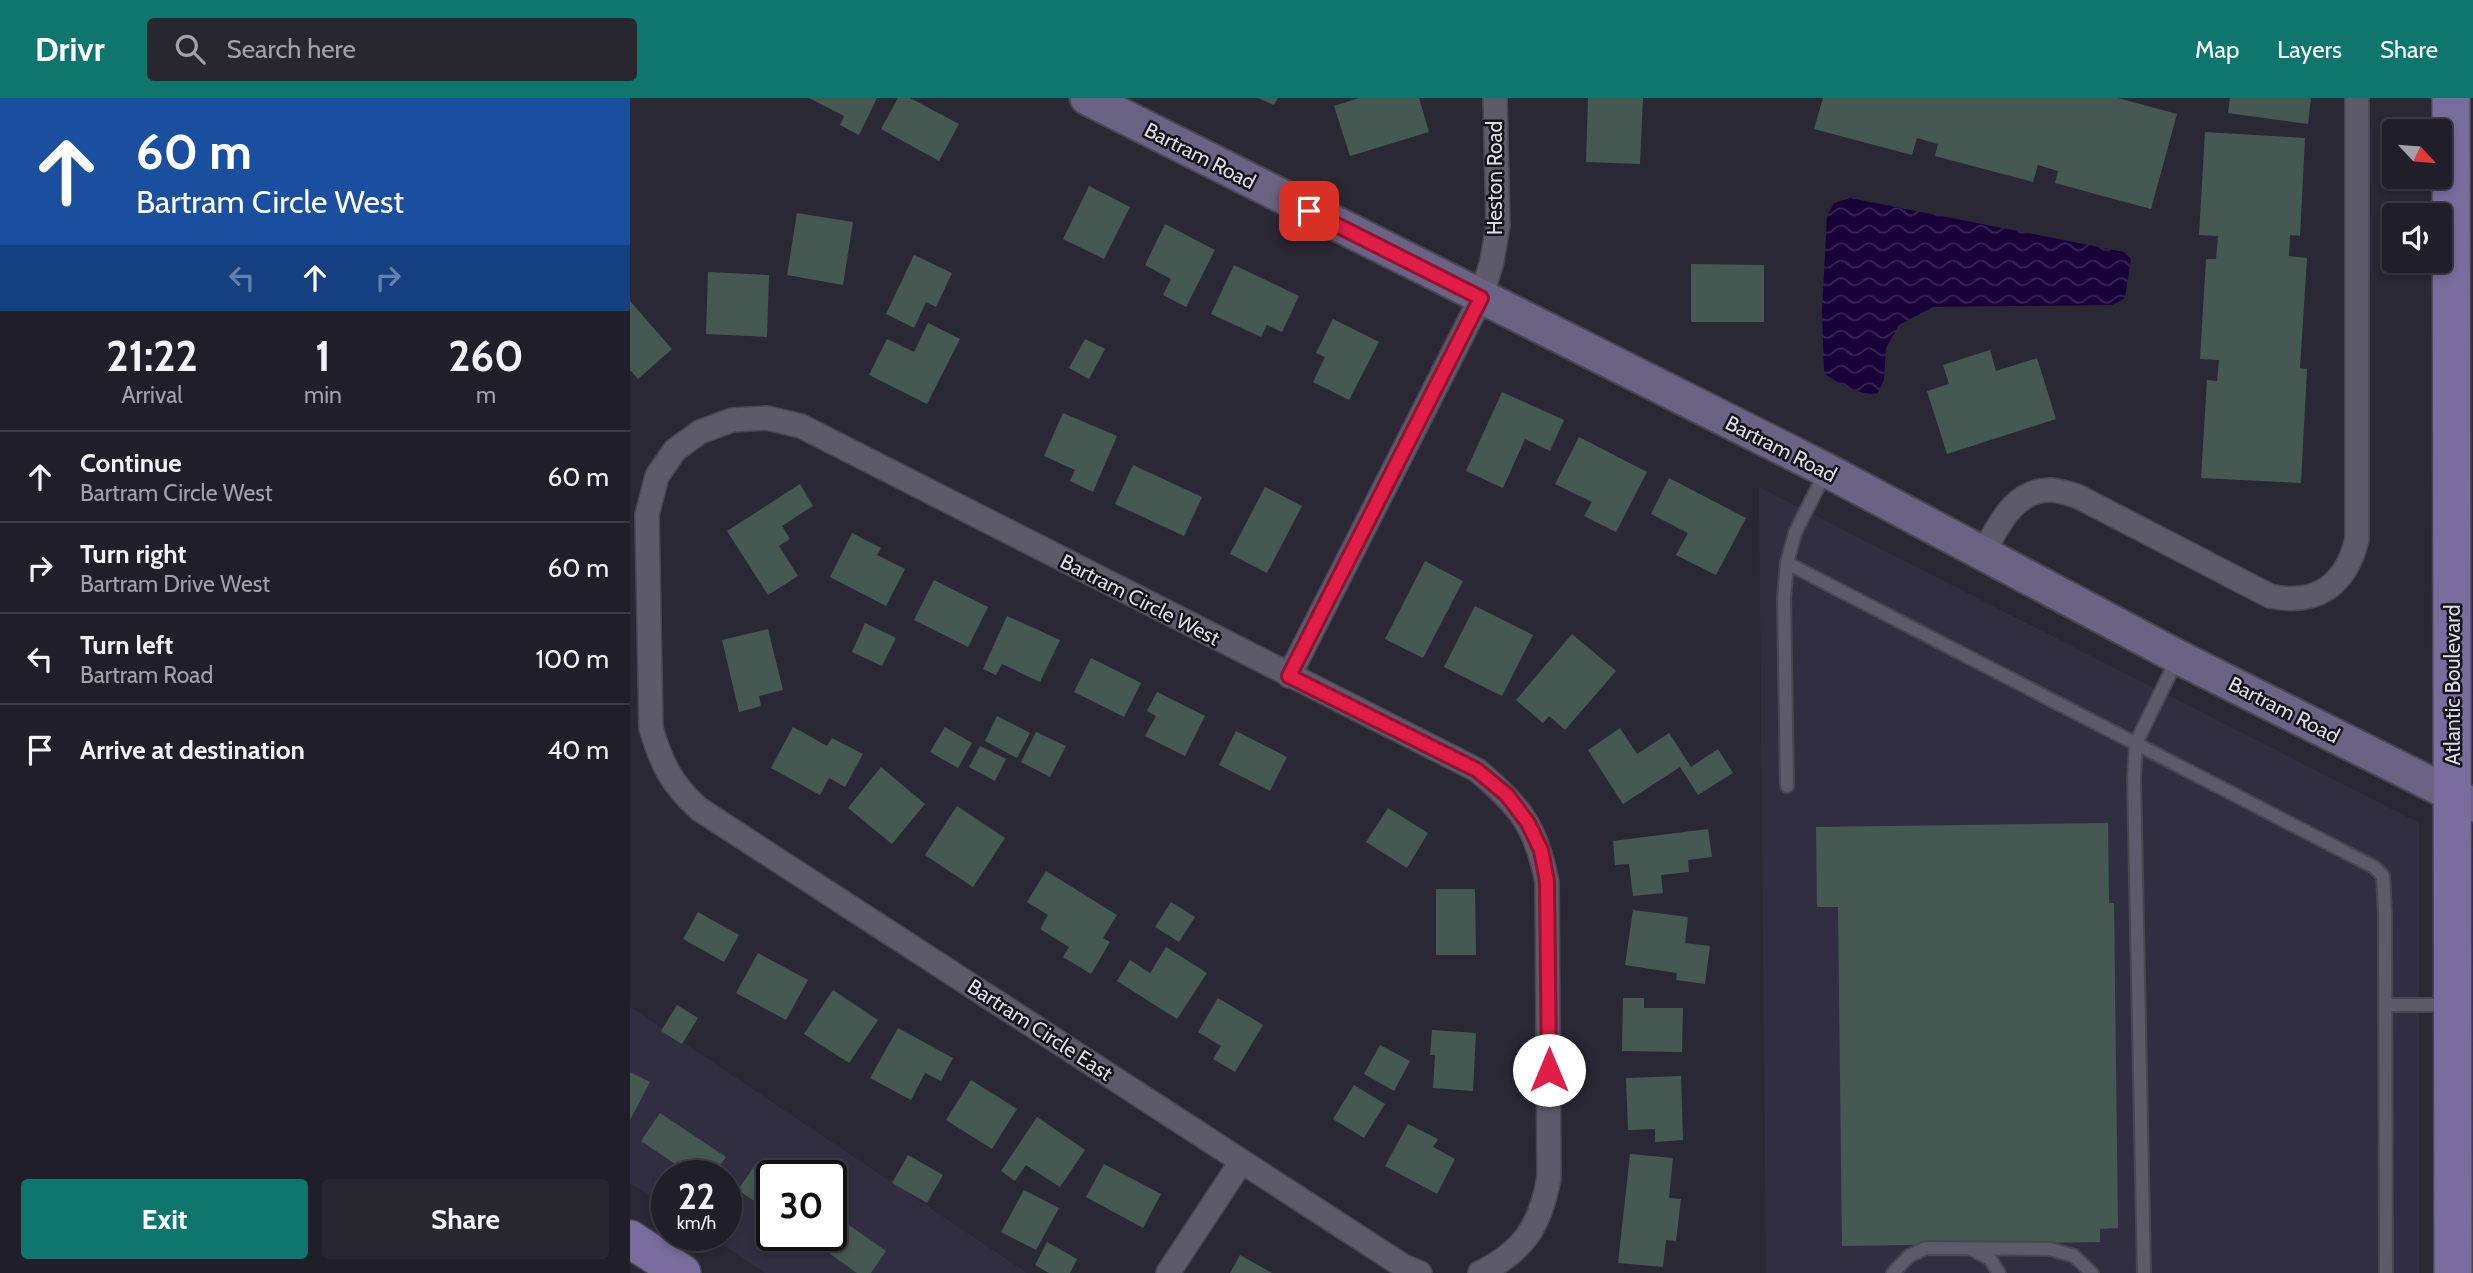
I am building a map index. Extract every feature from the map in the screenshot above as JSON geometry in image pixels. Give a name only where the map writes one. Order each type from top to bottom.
[{"type":"main road","name":"Atlantic Boulevard","points":[[2451,98],[2463,800],[2453,1005],[2453,1273]]},
{"type":"main road","points":[[630,1239],[682,1273]]},
{"type":"street","name":"Bartram Road","points":[[1087,98],[1826,470],[2178,657],[2463,800]]},
{"type":"street","name":"Heston Road","points":[[1289,676],[1481,298],[1492,261],[1498,225],[1495,98]]},
{"type":"street","points":[[1982,555],[2008,510],[2027,494],[2050,490],[2077,496],[2270,596],[2291,601],[2319,594],[2338,580],[2352,560],[2357,539],[2357,98]]},
{"type":"street","name":"Bartram Circle West","points":[[732,419],[767,418],[801,426],[1477,770],[1507,795],[1528,823],[1541,850],[1547,881],[1549,1178],[1543,1209],[1529,1234],[1488,1269]]},
{"type":"street","name":"Bartram Circle East","points":[[732,419],[700,432],[675,450],[657,477],[647,515],[651,728],[659,756],[680,792],[699,809],[1241,1162],[1403,1266],[1420,1273]]},
{"type":"street","points":[[1168,1273],[1241,1162]]},
{"type":"lane","points":[[1787,786],[1784,598],[1787,563],[1795,533],[1826,470]]},
{"type":"lane","points":[[1787,563],[2374,867],[2383,876],[2386,1273]]},
{"type":"lane","points":[[2144,1273],[2133,778],[2136,743],[2178,657]]},
{"type":"lane","points":[[2386,1005],[2453,1005]]},
{"type":"lane","points":[[1893,1273],[1909,1256],[1926,1248],[2050,1249],[2074,1256],[2092,1273]]},
{"type":"lane","points":[[1972,1248],[1990,1259],[1999,1273]]},
{"type":"shaded area","points":[[1759,487],[2419,823],[2419,1273],[1766,1273]]},
{"type":"shaded area","points":[[630,1007],[1027,1273],[765,1273],[732,1251],[742,1251],[742,1160],[651,1160],[651,1197],[630,1183]]},
{"type":"water","points":[[1850,198],[2124,252],[2131,259],[2125,298],[2112,305],[1933,307],[1899,325],[1886,348],[1884,380],[1878,393],[1857,391],[1824,373],[1822,311],[1827,216],[1834,203]]},
{"type":"building","points":[[809,98],[877,98],[859,135],[840,125],[844,116]]},
{"type":"building","points":[[898,98],[910,98],[959,124],[939,161],[881,129]]},
{"type":"building","points":[[1258,98],[1278,98],[1274,105]]},
{"type":"building","points":[[1359,98],[1419,98],[1429,132],[1350,156],[1334,106]]},
{"type":"building","points":[[1588,98],[1643,98],[1640,164],[1586,162]]},
{"type":"building","points":[[1823,98],[2118,98],[2177,114],[2151,209],[2055,183],[2058,171],[2038,165],[2033,182],[1935,156],[1938,144],[1917,138],[1912,155],[1814,129]]},
{"type":"building","points":[[2230,98],[2311,98],[2308,124],[2228,113]]},
{"type":"building","points":[[2205,132],[2305,138],[2300,236],[2290,235],[2289,256],[2307,258],[2300,368],[2307,369],[2301,483],[2201,478],[2207,380],[2217,381],[2219,360],[2200,359],[2206,259],[2216,259],[2218,236],[2199,235]]},
{"type":"building","points":[[1089,186],[1130,207],[1104,259],[1063,239]]},
{"type":"building","points":[[797,213],[853,222],[843,285],[787,275]]},
{"type":"building","points":[[1165,224],[1215,250],[1186,307],[1163,295],[1171,279],[1145,265]]},
{"type":"building","points":[[914,255],[952,273],[936,307],[926,302],[914,328],[886,314]]},
{"type":"building","points":[[1691,264],[1764,265],[1764,322],[1691,322]]},
{"type":"building","points":[[1234,265],[1299,296],[1282,332],[1267,325],[1261,337],[1211,314]]},
{"type":"building","points":[[708,272],[769,275],[767,337],[706,334]]},
{"type":"building","points":[[630,301],[672,349],[638,379],[630,370]]},
{"type":"building","points":[[1333,319],[1379,342],[1349,400],[1313,382],[1325,357],[1316,353]]},
{"type":"building","points":[[928,323],[960,339],[927,404],[869,375],[887,339],[914,352]]},
{"type":"building","points":[[1085,339],[1105,349],[1089,379],[1069,368]]},
{"type":"building","points":[[1990,350],[1996,371],[2037,358],[2056,419],[1947,454],[1927,391],[1949,384],[1943,365]]},
{"type":"building","points":[[1502,392],[1564,420],[1550,451],[1525,439],[1503,488],[1466,471]]},
{"type":"building","points":[[1063,413],[1117,436],[1093,492],[1070,481],[1075,470],[1044,456]]},
{"type":"building","points":[[1579,437],[1647,472],[1616,532],[1584,516],[1592,502],[1555,484]]},
{"type":"building","points":[[1133,465],[1202,497],[1184,536],[1115,504]]},
{"type":"building","points":[[1669,478],[1746,518],[1716,575],[1676,555],[1688,533],[1651,514]]},
{"type":"building","points":[[800,484],[813,506],[782,526],[790,539],[779,546],[798,576],[768,595],[727,531]]},
{"type":"building","points":[[1265,487],[1302,506],[1267,573],[1230,554]]},
{"type":"building","points":[[852,533],[881,548],[877,555],[905,569],[886,606],[830,577]]},
{"type":"building","points":[[1425,561],[1463,581],[1423,658],[1385,639]]},
{"type":"building","points":[[934,580],[988,607],[968,647],[914,620]]},
{"type":"building","points":[[1475,606],[1533,635],[1502,696],[1444,667]]},
{"type":"building","points":[[1007,616],[1060,640],[1040,682],[1002,664],[996,675],[983,669]]},
{"type":"building","points":[[865,623],[896,638],[882,666],[852,652]]},
{"type":"building","points":[[768,629],[783,690],[759,696],[761,706],[739,712],[722,640]]},
{"type":"building","points":[[1572,634],[1616,671],[1565,730],[1549,716],[1543,723],[1516,700]]},
{"type":"building","points":[[1091,658],[1141,683],[1124,717],[1074,692]]},
{"type":"building","points":[[1157,692],[1205,716],[1185,756],[1145,736],[1156,716],[1147,711]]},
{"type":"building","points":[[997,716],[1030,733],[1017,758],[985,741]]},
{"type":"building","points":[[793,727],[827,746],[832,738],[863,754],[845,787],[829,778],[820,795],[771,768]]},
{"type":"building","points":[[945,727],[972,743],[958,768],[930,752]]},
{"type":"building","points":[[1620,728],[1637,754],[1669,733],[1691,767],[1718,749],[1733,773],[1698,795],[1680,767],[1623,804],[1588,750]]},
{"type":"building","points":[[1236,731],[1287,757],[1270,791],[1219,765]]},
{"type":"building","points":[[1036,732],[1066,746],[1050,777],[1021,762]]},
{"type":"building","points":[[980,746],[1006,759],[995,781],[969,767]]},
{"type":"building","points":[[881,767],[925,804],[892,844],[848,808]]},
{"type":"building","points":[[957,806],[1005,838],[973,887],[925,855]]},
{"type":"building","points":[[1388,808],[1428,833],[1407,868],[1366,842]]},
{"type":"building","points":[[2108,823],[2109,903],[2114,903],[2118,1228],[2100,1229],[2100,1242],[1842,1246],[1838,907],[1817,907],[1816,827]]},
{"type":"building","points":[[1708,829],[1712,857],[1688,860],[1689,872],[1661,875],[1663,893],[1633,896],[1629,864],[1615,865],[1613,841]]},
{"type":"building","points":[[1046,871],[1117,915],[1103,938],[1110,942],[1091,974],[1063,957],[1069,947],[1040,929],[1048,915],[1027,902]]},
{"type":"building","points":[[1436,889],[1475,889],[1476,955],[1436,955]]},
{"type":"building","points":[[1171,902],[1195,917],[1179,942],[1155,927]]},
{"type":"building","points":[[1633,910],[1688,917],[1685,943],[1710,946],[1705,984],[1676,980],[1677,973],[1625,965]]},
{"type":"building","points":[[698,912],[739,935],[724,962],[683,939]]},
{"type":"building","points":[[1166,947],[1207,973],[1177,1019],[1117,981],[1130,960],[1150,973]]},
{"type":"building","points":[[758,953],[808,980],[786,1020],[736,993]]},
{"type":"building","points":[[833,990],[878,1020],[849,1063],[804,1034]]},
{"type":"building","points":[[1218,998],[1263,1025],[1235,1072],[1213,1059],[1221,1046],[1198,1032]]},
{"type":"building","points":[[1623,998],[1644,998],[1644,1008],[1683,1008],[1682,1052],[1622,1051]]},
{"type":"building","points":[[677,1005],[698,1018],[682,1044],[661,1031]]},
{"type":"building","points":[[898,1028],[953,1058],[941,1081],[925,1073],[911,1100],[870,1078]]},
{"type":"building","points":[[1432,1030],[1476,1033],[1473,1091],[1433,1088],[1435,1055],[1430,1055]]},
{"type":"building","points":[[1380,1045],[1410,1061],[1394,1091],[1364,1074]]},
{"type":"building","points":[[630,1072],[650,1082],[630,1120]]},
{"type":"building","points":[[1681,1076],[1683,1140],[1655,1142],[1655,1129],[1628,1130],[1626,1078]]},
{"type":"building","points":[[971,1080],[1017,1109],[992,1149],[946,1120]]},
{"type":"building","points":[[1354,1085],[1385,1104],[1364,1138],[1333,1119]]},
{"type":"building","points":[[660,1113],[726,1157],[724,1160],[669,1160],[641,1141]]},
{"type":"building","points":[[1037,1117],[1085,1150],[1060,1187],[1026,1165],[1015,1181],[1001,1171]]},
{"type":"building","points":[[1408,1124],[1438,1139],[1433,1147],[1455,1159],[1437,1194],[1385,1166]]},
{"type":"building","points":[[1630,1154],[1673,1158],[1669,1198],[1681,1199],[1676,1241],[1666,1240],[1663,1267],[1618,1263]]},
{"type":"building","points":[[908,1155],[943,1175],[927,1203],[892,1183]]},
{"type":"building","points":[[756,1163],[756,1202],[742,1193],[742,1184]]},
{"type":"building","points":[[1104,1164],[1161,1194],[1143,1228],[1086,1197]]},
{"type":"building","points":[[1024,1190],[1059,1208],[1036,1250],[1001,1232]]},
{"type":"building","points":[[847,1224],[886,1251],[871,1273],[857,1273],[826,1251],[847,1251]]},
{"type":"building","points":[[1047,1242],[1077,1259],[1070,1273],[1049,1273],[1035,1265]]},
{"type":"building","points":[[1240,1255],[1272,1273],[1230,1273]]},
{"type":"route","points":[[1309,211],[1481,298],[1289,676],[1477,770],[1507,795],[1528,823],[1541,850],[1547,881],[1549,1070]]}]
